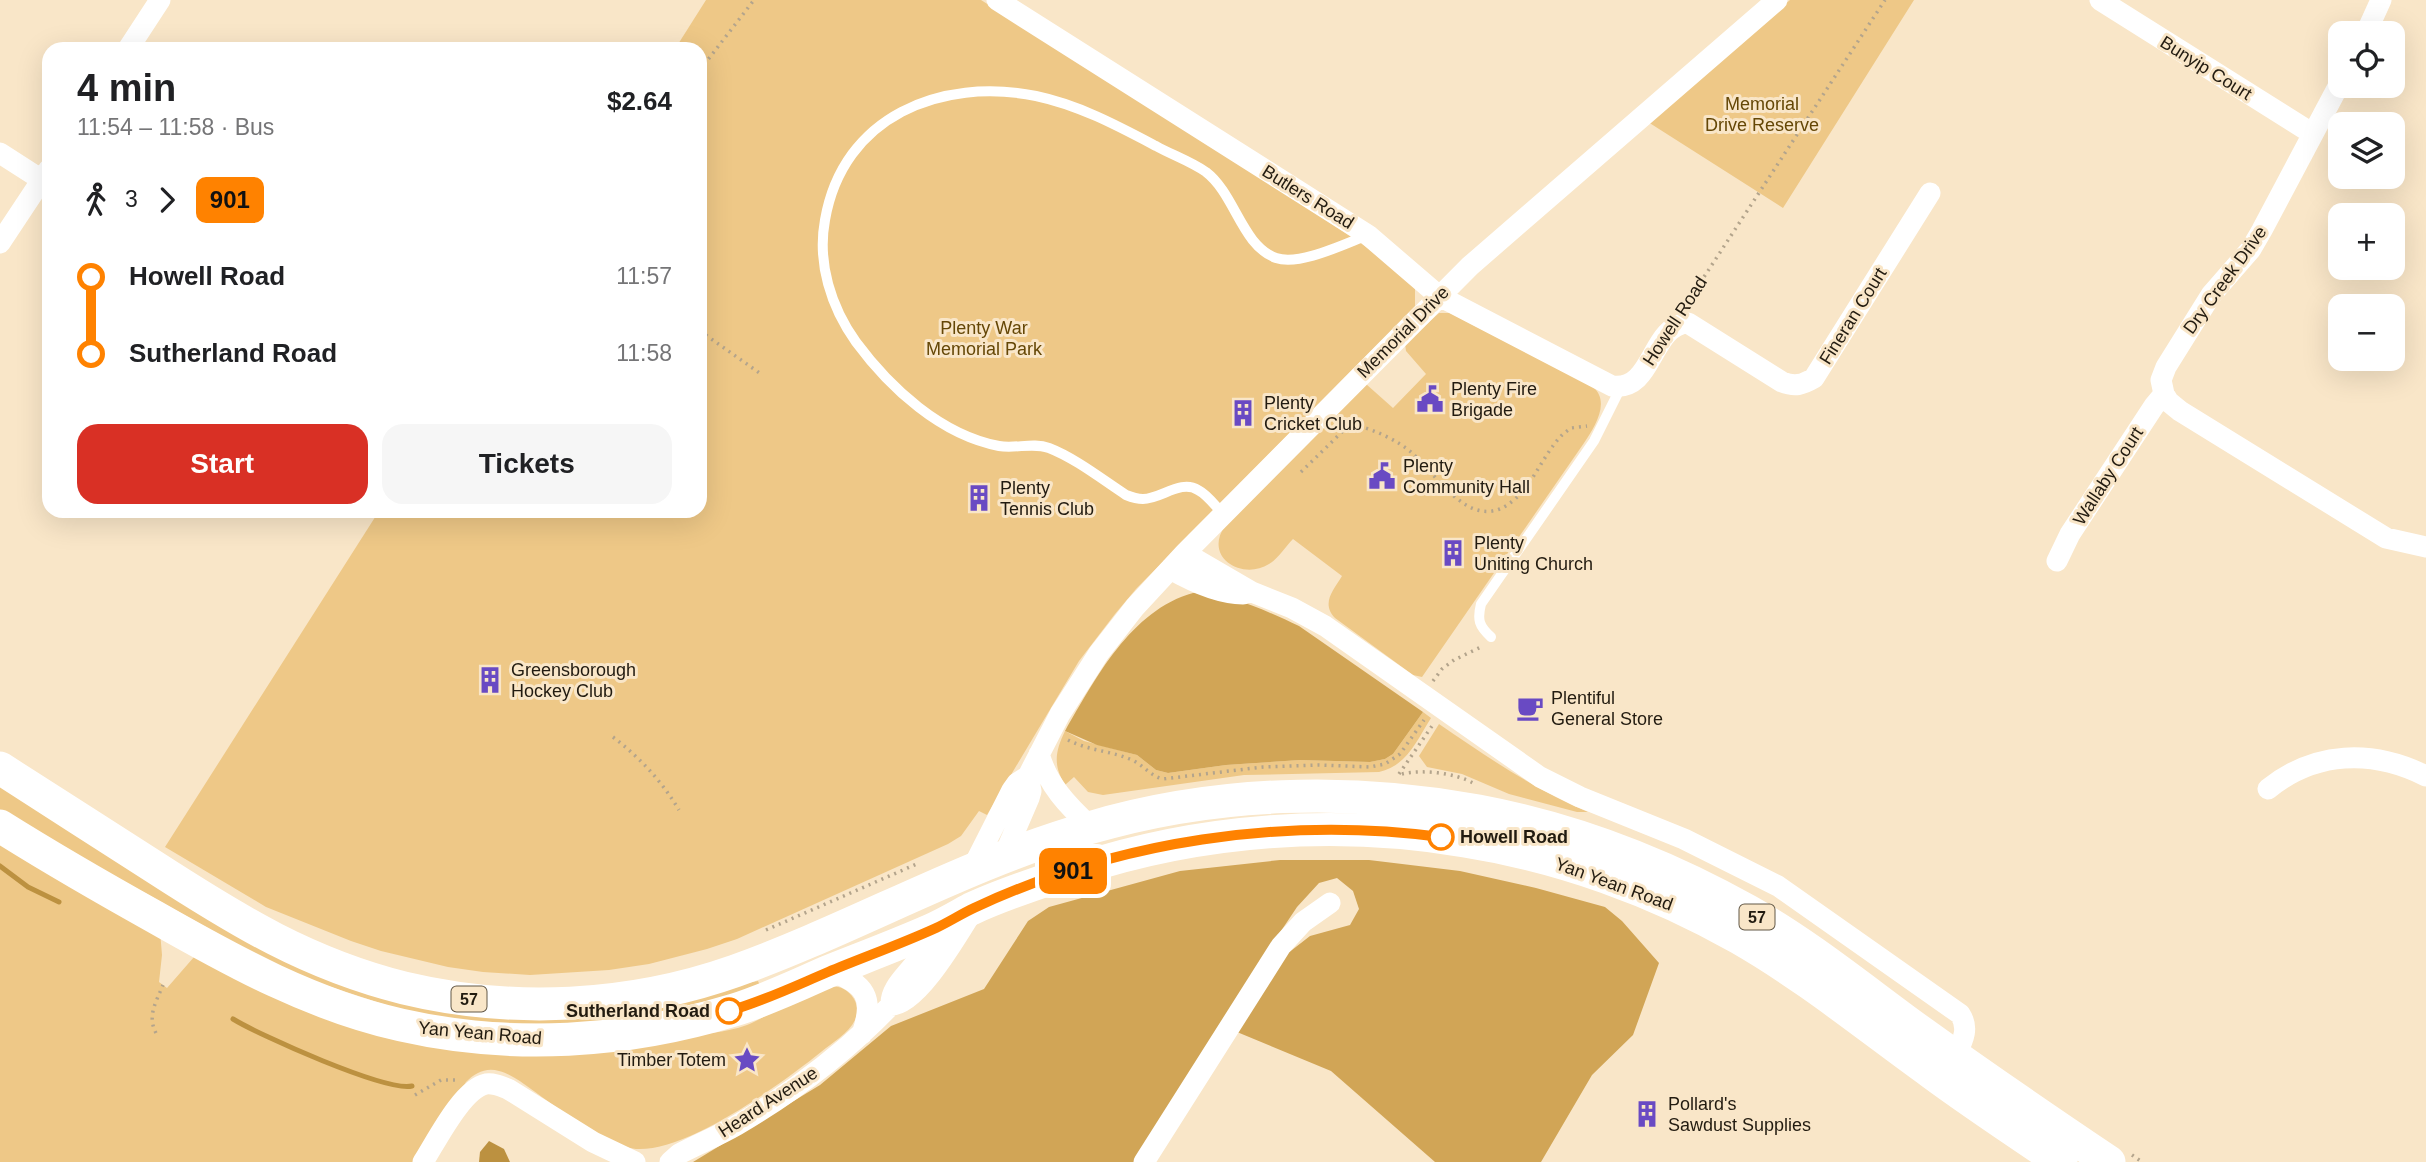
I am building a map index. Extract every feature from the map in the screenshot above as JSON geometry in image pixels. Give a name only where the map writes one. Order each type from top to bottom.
[{"type":"main road","name":"Yan Yean Road","points":[[0,768],[193,892],[281,944],[335,967],[400,986],[438,995],[526,1004],[608,1001],[684,986],[730,973],[1004,856],[1091,827],[1192,805],[1315,796],[1395,799],[1447,806],[1557,830],[1635,856],[1752,913],[2109,1162]]},
{"type":"main road","name":"Yan Yean Road","points":[[0,827],[267,978],[365,1016],[438,1032],[504,1040],[592,1039],[648,1030],[737,1009],[939,927],[974,908],[1083,868],[1162,847],[1273,832],[1385,832],[1465,841],[1529,854],[1605,877],[1653,896],[1735,936],[1810,983],[1971,1101],[2062,1162]]},
{"type":"main road","name":"Heard Avenue","points":[[974,908],[1004,856]]},
{"type":"main road","name":"Memorial Drive","points":[[939,927],[972,869]]},
{"type":"street","points":[[133,42],[160,0]]},
{"type":"street","name":"Butlers Road","points":[[997,0],[1368,235],[1439,296],[1604,382],[1621,387]]},
{"type":"street","name":"Memorial Drive","points":[[972,869],[1012,790],[1028,776],[1079,682],[1117,628],[1177,561],[1439,296],[1777,0]]},
{"type":"street","name":"Bunyip Court","points":[[2100,0],[2313,134]]},
{"type":"street","points":[[2371,21],[2381,0]]},
{"type":"street","name":"Dry Creek Drive","points":[[2164,394],[2161,380],[2166,367],[2211,295],[2251,250],[2332,98]]},
{"type":"street","points":[[0,153],[42,173]]},
{"type":"street","points":[[0,243],[42,179]]},
{"type":"street","name":"Fineran Court","points":[[1678,324],[1688,323],[1782,382],[1792,386],[1804,384],[1814,378],[1930,193]]},
{"type":"street","name":"Howell Road","points":[[1621,387],[1639,378],[1670,330],[1678,324]]},
{"type":"street","points":[[2164,394],[2180,411],[2367,527],[2386,538],[2426,547]]},
{"type":"street","name":"Wallaby Court","points":[[2057,561],[2070,534],[2164,394]]},
{"type":"street","points":[[1177,561],[1193,581],[1233,594],[1252,592],[1280,602],[1325,626],[1510,758],[1551,783],[1684,839],[1778,886],[1960,1014],[1965,1032],[1955,1057]]},
{"type":"street","points":[[1040,754],[1047,778],[1072,811],[1091,827]]},
{"type":"street","points":[[2268,789],[2286,775],[2305,766],[2350,757],[2393,764],[2426,776]]},
{"type":"street","name":"Memorial Drive","points":[[1004,856],[1029,798],[1031,791],[1028,776]]},
{"type":"street","points":[[1144,1162],[1281,946],[1303,922],[1330,903]]},
{"type":"street","name":"Heard Avenue","points":[[670,1162],[679,1154],[760,1111],[804,1081],[862,1034],[891,1005],[898,1005],[910,998],[953,944],[974,908]]},
{"type":"street","name":"Heard Avenue","points":[[891,1005],[890,1000],[897,986],[939,927]]},
{"type":"street","points":[[830,971],[854,981],[862,990],[867,1014],[862,1034]]},
{"type":"street","points":[[424,1162],[469,1094],[479,1087],[492,1084],[508,1089],[593,1142],[635,1162]]},
{"type":"lane","points":[[1223,514],[1206,495],[1192,487],[1178,488],[1143,499],[1135,498],[1052,449],[1033,445],[1001,447],[978,440],[928,414],[895,388],[854,338],[837,310],[829,286],[823,258],[823,228],[837,180],[845,164],[863,140],[896,114],[945,95],[973,91],[1004,92],[1039,97],[1082,110],[1198,167],[1223,188],[1255,243],[1276,258],[1305,258],[1368,235]]},
{"type":"lane","name":"Howell Road","points":[[1491,637],[1481,627],[1478,617],[1481,604],[1594,441],[1621,387]]},
{"type":"path","points":[[707,61],[754,0]]},
{"type":"path","name":"Howell Road","points":[[1678,324],[1689,299],[1885,0]]},
{"type":"path","points":[[707,336],[761,374]]},
{"type":"path","points":[[1301,472],[1345,429],[1361,426],[1409,451],[1444,489],[1468,506],[1493,511],[1508,505],[1520,494],[1563,434]]},
{"type":"path","points":[[1398,776],[1409,762],[1433,702],[1442,668],[1465,653],[1477,651],[1491,637]]},
{"type":"path","points":[[1051,731],[1082,747],[1134,761],[1163,779],[1263,767],[1370,767],[1385,764],[1400,754],[1433,702]]},
{"type":"path","points":[[612,737],[642,760],[657,776],[679,810]]},
{"type":"path","points":[[758,934],[930,859]]},
{"type":"path","points":[[156,1033],[151,1024],[151,1015],[163,985]]},
{"type":"path","points":[[415,1095],[441,1080],[461,1081],[479,1087]]},
{"type":"green space","name":"Plenty War Memorial Park","points":[[706,0],[981,0],[1368,248],[1415,288],[1415,306],[1136,589],[1079,661],[987,815],[979,811],[961,836],[948,844],[737,939],[649,964],[609,970],[530,975],[448,967],[381,951],[266,907],[165,847],[375,518],[707,518],[707,42],[679,42]]},
{"type":"green space","name":"Memorial Drive Reserve","points":[[1790,0],[1914,0],[1783,208],[1648,122]]},
{"type":"green space","points":[[1439,313],[1450,313],[1593,387],[1601,400],[1601,407],[1596,423],[1584,443],[1422,677],[1413,675],[1335,618],[1329,602],[1342,576],[1293,539],[1273,562],[1248,570],[1237,568],[1222,556],[1219,537],[1225,526],[1366,384],[1393,408],[1426,374],[1406,351],[1405,344]]},
{"type":"green space","points":[[1423,712],[1431,718],[1410,751],[1397,764],[1379,772],[1244,775],[1103,795],[1088,792],[1074,777],[1065,785],[1057,765],[1057,752],[1065,731],[1084,741],[1137,755],[1156,770],[1168,773],[1226,765],[1300,760],[1370,762],[1393,754]]},
{"type":"green space","points":[[1439,724],[1530,783],[1588,812],[1577,812],[1509,794],[1462,774],[1427,767],[1419,756]]},
{"type":"green space","points":[[0,785],[357,989],[713,989],[758,981],[761,988],[603,1026],[432,1020],[288,973],[0,812]]},
{"type":"green space","points":[[0,843],[160,931],[162,955],[159,982],[167,988],[194,957],[310,1013],[679,1036],[739,1028],[802,995],[832,986],[844,989],[854,999],[857,1015],[840,1038],[759,1098],[707,1128],[657,1147],[636,1149],[609,1141],[581,1125],[516,1078],[503,1072],[485,1070],[466,1082],[415,1162],[0,1162]]},
{"type":"shaded area","points":[[1193,593],[1234,599],[1299,626],[1423,712],[1393,754],[1385,759],[1370,762],[1300,760],[1226,765],[1168,773],[1156,770],[1137,755],[1097,745],[1065,731],[1102,669],[1133,630],[1151,614]]},
{"type":"shaded area","points":[[1280,860],[1369,860],[1460,871],[1536,888],[1605,907],[1622,921],[1659,963],[1633,1035],[1592,1075],[1541,1162],[1435,1162],[1331,1071],[1237,1032],[1283,957],[1310,936],[1350,925],[1359,909],[1353,891],[1337,878],[1319,883],[1297,907],[1134,1162],[693,1162],[820,1085],[891,1026],[984,989],[1028,921],[1049,907],[1180,871]]},
{"type":"shaded area","points":[[489,1141],[504,1149],[510,1162],[479,1162],[480,1152]]},
{"type":"waterway","points":[[0,866],[28,887],[59,902]]},
{"type":"waterway","points":[[233,1019],[294,1049],[351,1072],[398,1086],[412,1086]]},
{"type":"bus line","name":"901","points":[[729,1011],[773,996],[939,927],[974,908],[1034,885],[1083,868],[1162,847],[1273,832],[1366,831],[1441,837]]},
{"type":"place","name":"Plenty Fire Brigade","points":[[1430,399]]},
{"type":"place","name":"Plenty Cricket Club","points":[[1243,413]]},
{"type":"place","name":"Plenty Community Hall","points":[[1382,476]]},
{"type":"place","name":"Plenty Tennis Club","points":[[979,498]]},
{"type":"place","name":"Plenty Uniting Church","points":[[1453,553]]},
{"type":"place","name":"Greensborough Hockey Club","points":[[490,680]]},
{"type":"place","name":"Plentiful General Store","points":[[1530,708]]},
{"type":"place","name":"Howell Road","points":[[1441,837]]},
{"type":"place","name":"Sutherland Road","points":[[729,1011]]},
{"type":"place","name":"Timber Totem","points":[[747,1060]]},
{"type":"place","name":"Pollard's Sawdust Supplies","points":[[1647,1114]]}]
